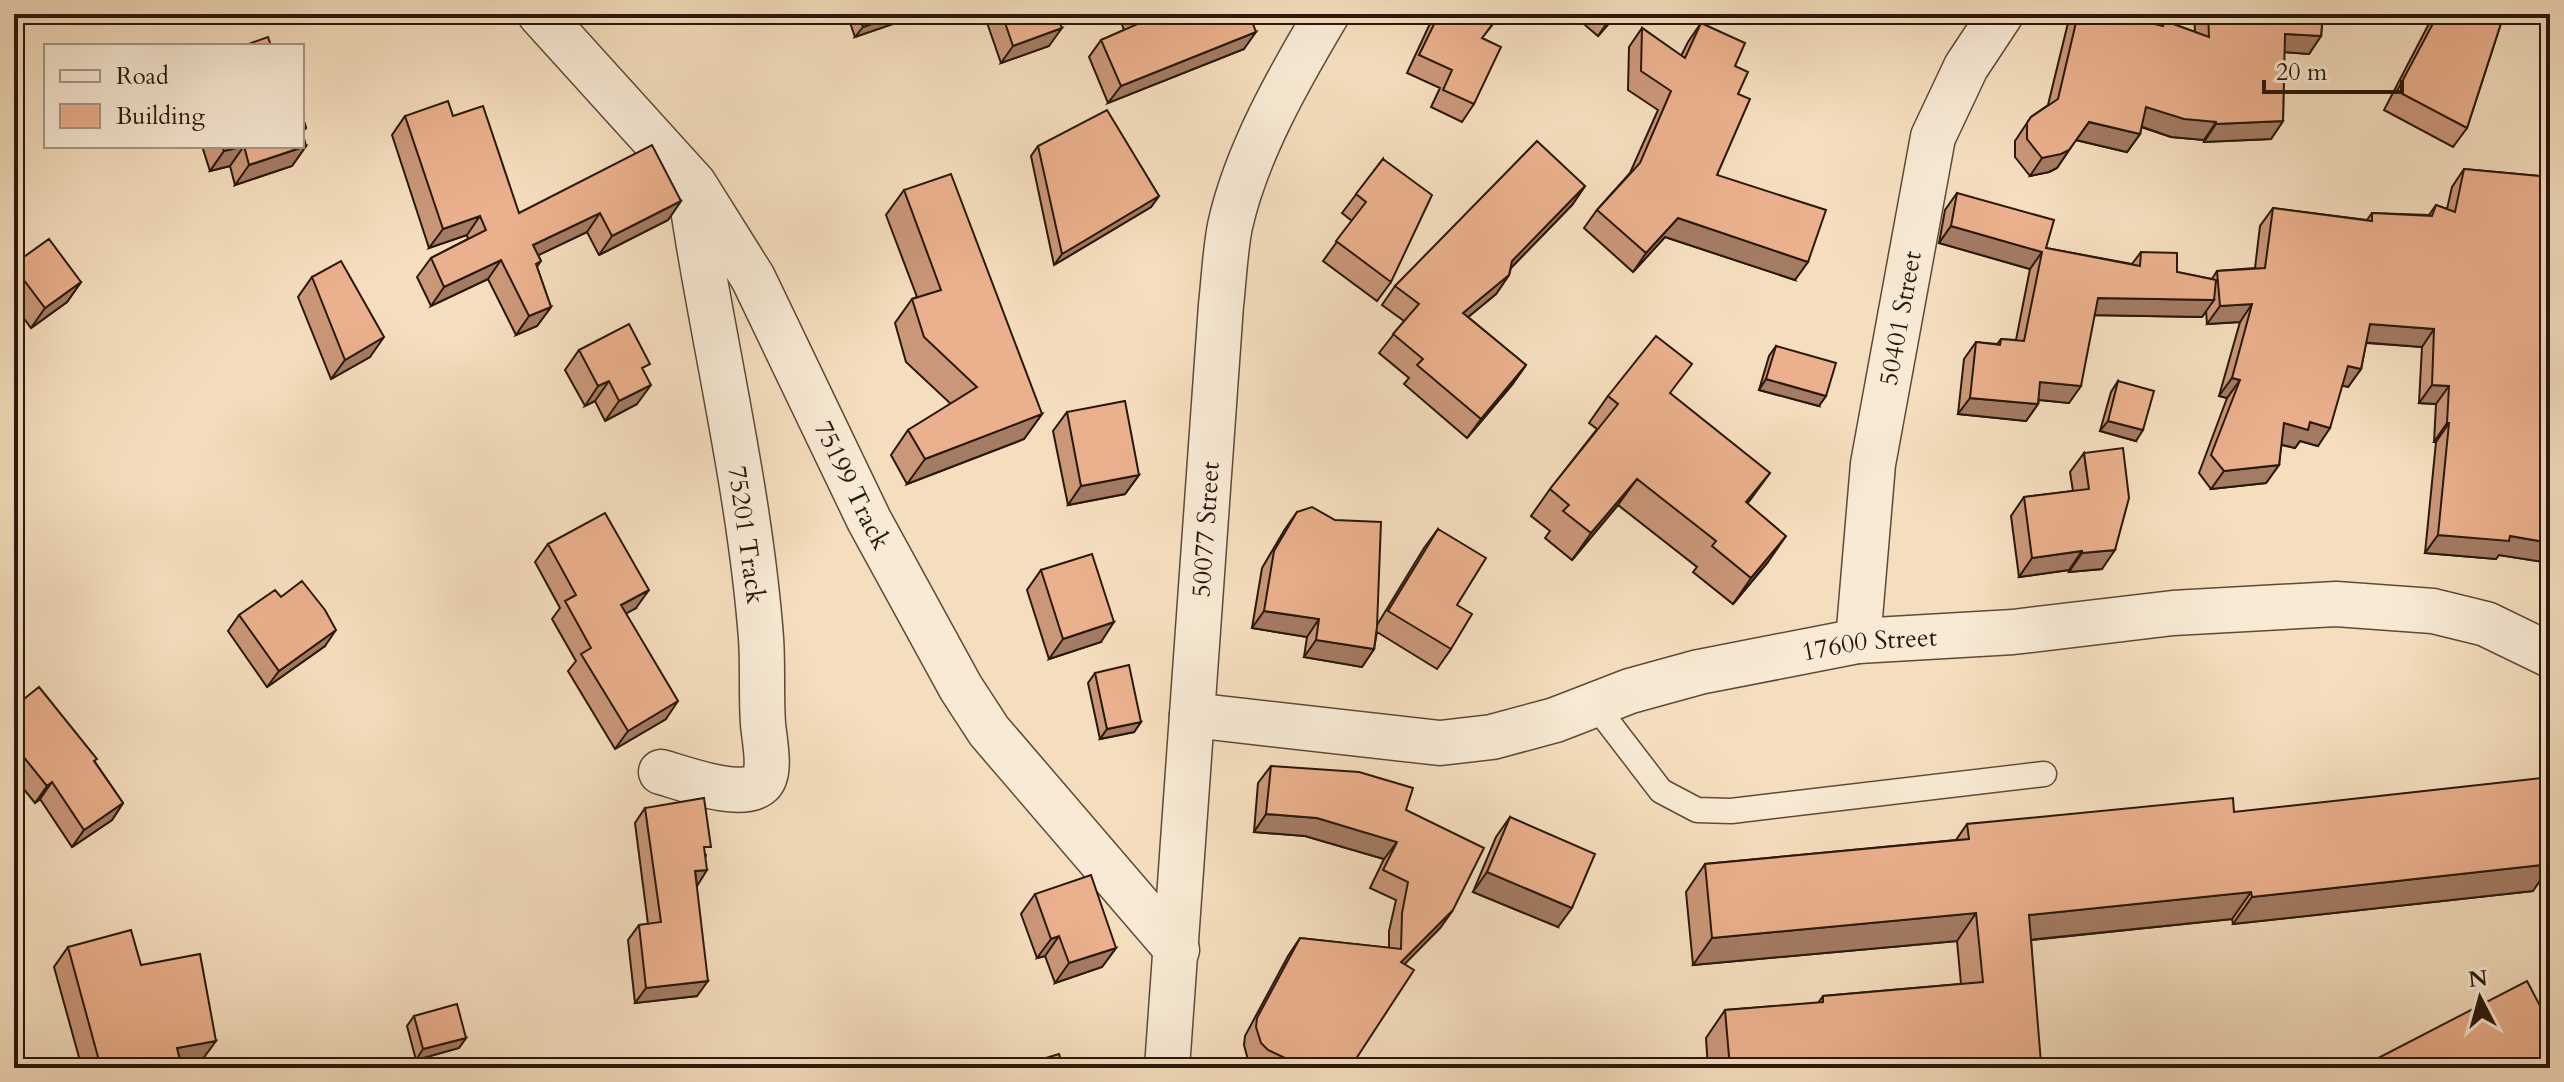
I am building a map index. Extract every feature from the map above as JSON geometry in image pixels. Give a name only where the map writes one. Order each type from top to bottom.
[{"type":"street","name":"75199 Track","points":[[540,14],[694,184],[753,278],[869,520],[961,688],[989,731],[1177,950]]},
{"type":"street","name":"50077 Street","points":[[1167,1068],[1221,305],[1230,226],[1256,148],[1302,55],[1327,14]]},
{"type":"street","name":"50401 Street","points":[[1858,641],[1873,464],[1933,137],[1966,67],[2001,14]]},
{"type":"street","name":"75201 Track","points":[[661,772],[723,789],[752,789],[765,778],[761,640],[748,523],[693,209],[694,184]]},
{"type":"street","name":"17600 Street","points":[[1192,715],[1440,743],[1492,737],[1555,720],[1630,691],[1699,672],[1858,641],[2013,632],[2173,613],[2336,604],[2433,611],[2486,624],[2550,655]]},
{"type":"lane","points":[[1595,705],[1661,791],[1697,810],[1731,811],[2044,774]]},
{"type":"building","points":[[858,14],[899,14],[863,27]]},
{"type":"building","points":[[1002,14],[1056,14],[1062,28],[1013,46]]},
{"type":"building","points":[[1137,14],[1249,14],[1256,32],[1121,86],[1101,40],[1140,23]]},
{"type":"building","points":[[1439,14],[1500,14],[1482,38],[1501,47],[1474,104],[1443,90],[1452,70],[1419,55]]},
{"type":"building","points":[[2078,14],[2115,14],[2163,26],[2165,21],[2209,37],[2208,14],[2323,14],[2321,36],[2285,34],[2283,121],[2216,124],[2184,119],[2146,107],[2140,134],[2089,122],[2069,150],[2042,158],[2027,139],[2027,123],[2058,99]]},
{"type":"building","points":[[2438,14],[2504,14],[2467,128],[2397,91]]},
{"type":"building","points":[[1701,23],[1745,43],[1735,66],[1748,72],[1738,94],[1750,99],[1717,175],[1826,210],[1808,262],[1678,218],[1646,253],[1597,210],[1640,163],[1671,91],[1641,71],[1642,28],[1685,58]]},
{"type":"building","points":[[268,37],[270,44],[249,44]]},
{"type":"building","points":[[448,101],[453,116],[483,106],[519,213],[652,145],[681,201],[612,236],[600,213],[533,245],[541,261],[536,264],[551,307],[529,316],[501,260],[444,287],[431,258],[486,230],[480,216],[443,229],[405,116]]},
{"type":"building","points":[[1107,110],[1159,196],[1062,254],[1038,146]]},
{"type":"building","points":[[1537,141],[1585,186],[1512,261],[1509,275],[1463,313],[1526,365],[1481,419],[1417,365],[1423,359],[1393,334],[1419,304],[1395,286]]},
{"type":"building","points":[[245,148],[300,148],[249,165]]},
{"type":"building","points":[[1383,159],[1432,195],[1391,282],[1336,241],[1366,202],[1356,194]]},
{"type":"building","points":[[2464,169],[2550,177],[2550,543],[2510,536],[2509,541],[2438,535],[2449,423],[2449,386],[2432,385],[2434,329],[2370,324],[2361,369],[2348,366],[2330,428],[2310,422],[2308,430],[2284,423],[2279,465],[2224,471],[2211,455],[2240,380],[2232,378],[2252,304],[2220,306],[2217,271],[2265,268],[2273,208],[2372,221],[2372,213],[2432,216],[2436,205],[2455,212]]},
{"type":"building","points":[[951,174],[1042,414],[925,459],[908,430],[977,387],[924,337],[912,299],[941,290],[904,190]]},
{"type":"building","points":[[1957,193],[2054,220],[2046,248],[2140,266],[2141,252],[2177,253],[2177,272],[2216,280],[2214,300],[2098,298],[2081,386],[2040,382],[2038,404],[1970,398],[1976,342],[2000,345],[2001,339],[2024,341],[2042,252],[1951,226]]},
{"type":"building","points":[[49,239],[81,282],[45,308],[14,264]]},
{"type":"building","points":[[341,261],[384,337],[345,360],[312,277]]},
{"type":"building","points":[[629,324],[650,364],[642,368],[651,385],[619,401],[609,381],[598,386],[579,350]]},
{"type":"building","points":[[1656,336],[1692,364],[1670,393],[1770,473],[1746,502],[1786,536],[1751,578],[1712,546],[1716,541],[1637,479],[1591,533],[1563,511],[1569,505],[1550,489],[1618,404],[1608,396]]},
{"type":"building","points":[[1776,346],[1836,363],[1826,396],[1766,379]]},
{"type":"building","points":[[2118,381],[2154,391],[2143,430],[2108,421]]},
{"type":"building","points":[[1125,401],[1139,475],[1081,486],[1067,412]]},
{"type":"building","points":[[2123,448],[2129,498],[2115,550],[2032,558],[2024,497],[2089,489],[2084,453]]},
{"type":"building","points":[[1312,507],[1335,520],[1381,522],[1374,649],[1316,640],[1319,619],[1264,611],[1274,551],[1297,512]]},
{"type":"building","points":[[605,513],[649,590],[621,605],[678,701],[628,731],[581,654],[591,648],[565,601],[576,595],[548,544]]},
{"type":"building","points":[[1438,529],[1486,558],[1457,605],[1472,614],[1451,649],[1388,611]]},
{"type":"building","points":[[1092,554],[1114,622],[1063,639],[1041,570]]},
{"type":"building","points":[[302,581],[336,630],[279,671],[239,615],[275,590],[281,597]]},
{"type":"building","points":[[1129,665],[1141,722],[1107,729],[1095,673]]},
{"type":"building","points":[[39,687],[97,759],[94,761],[123,803],[84,830],[52,782],[47,786],[14,745],[14,707]]},
{"type":"building","points":[[1271,766],[1359,772],[1413,788],[1406,810],[1484,848],[1453,910],[1401,962],[1414,970],[1350,1068],[1287,1068],[1287,1059],[1261,1043],[1256,1027],[1257,1018],[1300,938],[1401,949],[1402,913],[1408,882],[1383,870],[1397,842],[1317,818],[1266,814]]},
{"type":"building","points":[[2542,778],[2550,864],[2252,897],[2251,892],[2029,915],[2041,1063],[1985,1068],[1730,1068],[1725,1010],[1823,1002],[1823,996],[1983,982],[1976,913],[1712,938],[1705,864],[1969,839],[1967,824],[2233,798],[2234,812]]},
{"type":"building","points":[[704,798],[711,847],[704,847],[707,870],[695,871],[708,981],[646,988],[639,925],[661,922],[645,808]]},
{"type":"building","points":[[1510,817],[1595,854],[1572,908],[1487,872]]},
{"type":"building","points":[[1091,875],[1116,948],[1069,963],[1059,936],[1051,939],[1035,894]]},
{"type":"building","points":[[131,930],[141,965],[200,954],[216,1041],[177,1048],[182,1068],[101,1068],[68,947]]},
{"type":"building","points":[[2527,981],[2550,1025],[2550,1056],[2528,1068],[2359,1068]]},
{"type":"building","points":[[457,1004],[466,1038],[423,1049],[414,1016]]},
{"type":"building","points":[[1059,1054],[1063,1068],[1013,1068]]},
{"type":"building","points":[[2295,1060],[2300,1068],[2280,1068]]}]
